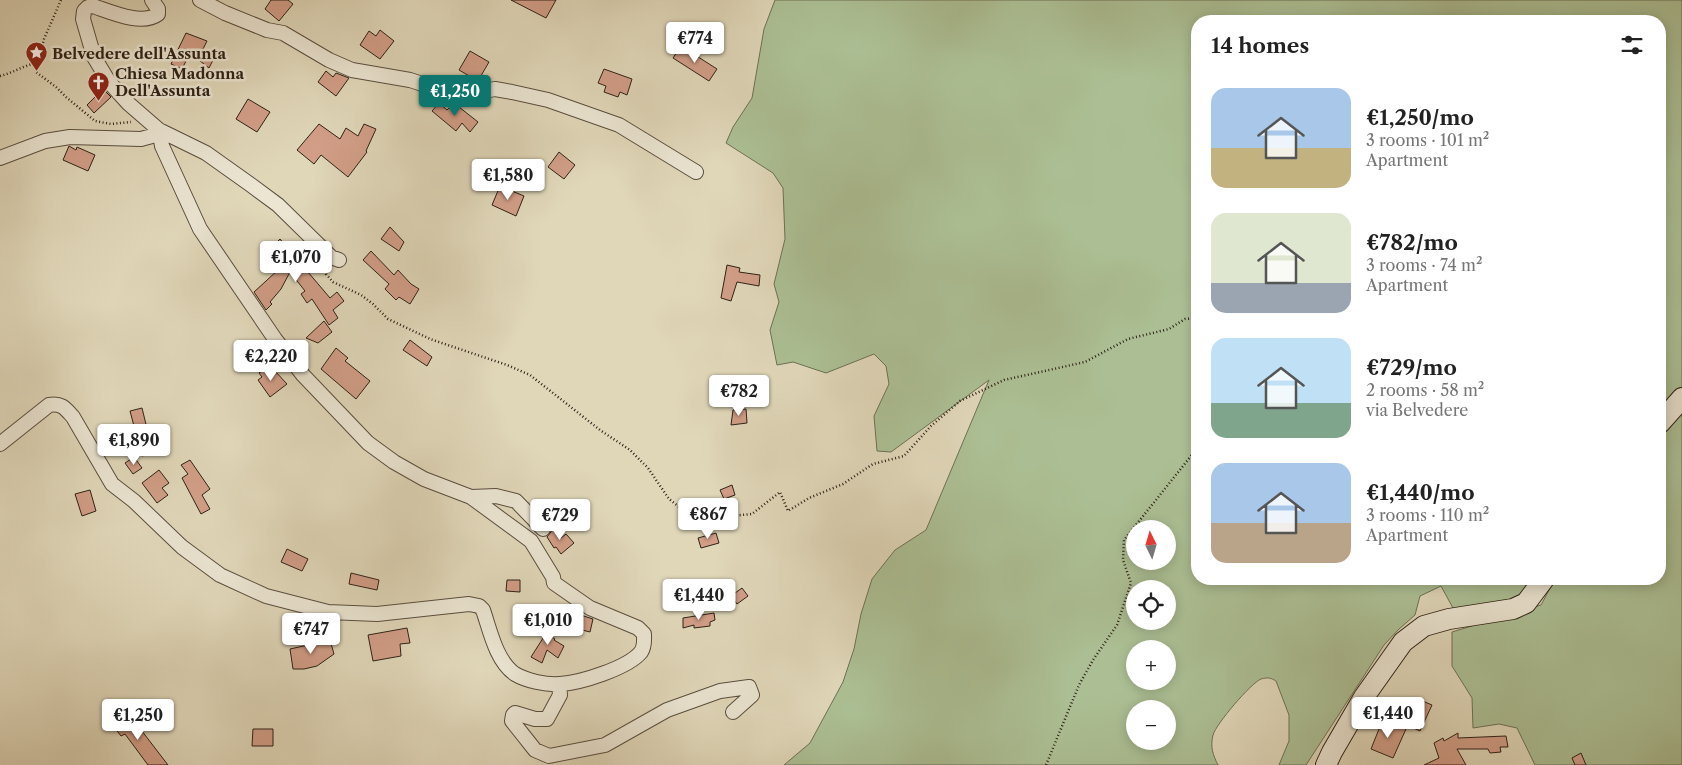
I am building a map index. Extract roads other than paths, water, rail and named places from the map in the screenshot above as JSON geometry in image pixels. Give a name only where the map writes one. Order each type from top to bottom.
[{"type":"street","points":[[152,0],[158,9],[158,14],[148,19],[125,16],[94,6],[88,7],[84,11],[83,20],[94,57],[109,82],[129,104],[159,130],[206,152],[278,205],[322,249],[331,257],[339,260]]},
{"type":"street","points":[[200,0],[226,13],[283,33],[329,60],[352,70],[410,80],[456,94],[469,94],[495,89],[548,100],[619,125],[696,172]]},
{"type":"street","points":[[0,158],[45,141],[70,137],[142,139],[152,136],[159,130]]},
{"type":"street","points":[[0,444],[49,404],[58,404],[65,407],[73,417],[112,484],[134,501],[182,547],[220,575],[266,596],[328,612],[377,614],[469,604],[479,606],[483,610],[502,660],[515,673],[535,682],[559,684],[593,677],[622,665],[640,653],[644,644],[644,634],[638,628],[590,608],[554,583],[554,577],[531,541],[471,497],[424,479],[368,444],[303,375],[275,339],[200,229],[162,146],[159,130]]},
{"type":"street","points":[[1666,415],[1682,398]]},
{"type":"street","points":[[471,497],[496,496],[516,501],[542,529]]},
{"type":"street","points":[[1326,765],[1364,697],[1403,642],[1424,626],[1450,619],[1513,609],[1526,603],[1540,585]]},
{"type":"street","points":[[559,684],[560,695],[547,719],[534,719],[515,713],[512,721],[535,750],[549,756],[605,745],[667,710],[720,691],[749,687],[752,695],[733,712]]},
{"type":"place","name":"Belvedere dell'Assunta","points":[[36,72]]},
{"type":"place","name":"Chiesa Madonna Dell'Assunta","points":[[99,101]]}]
